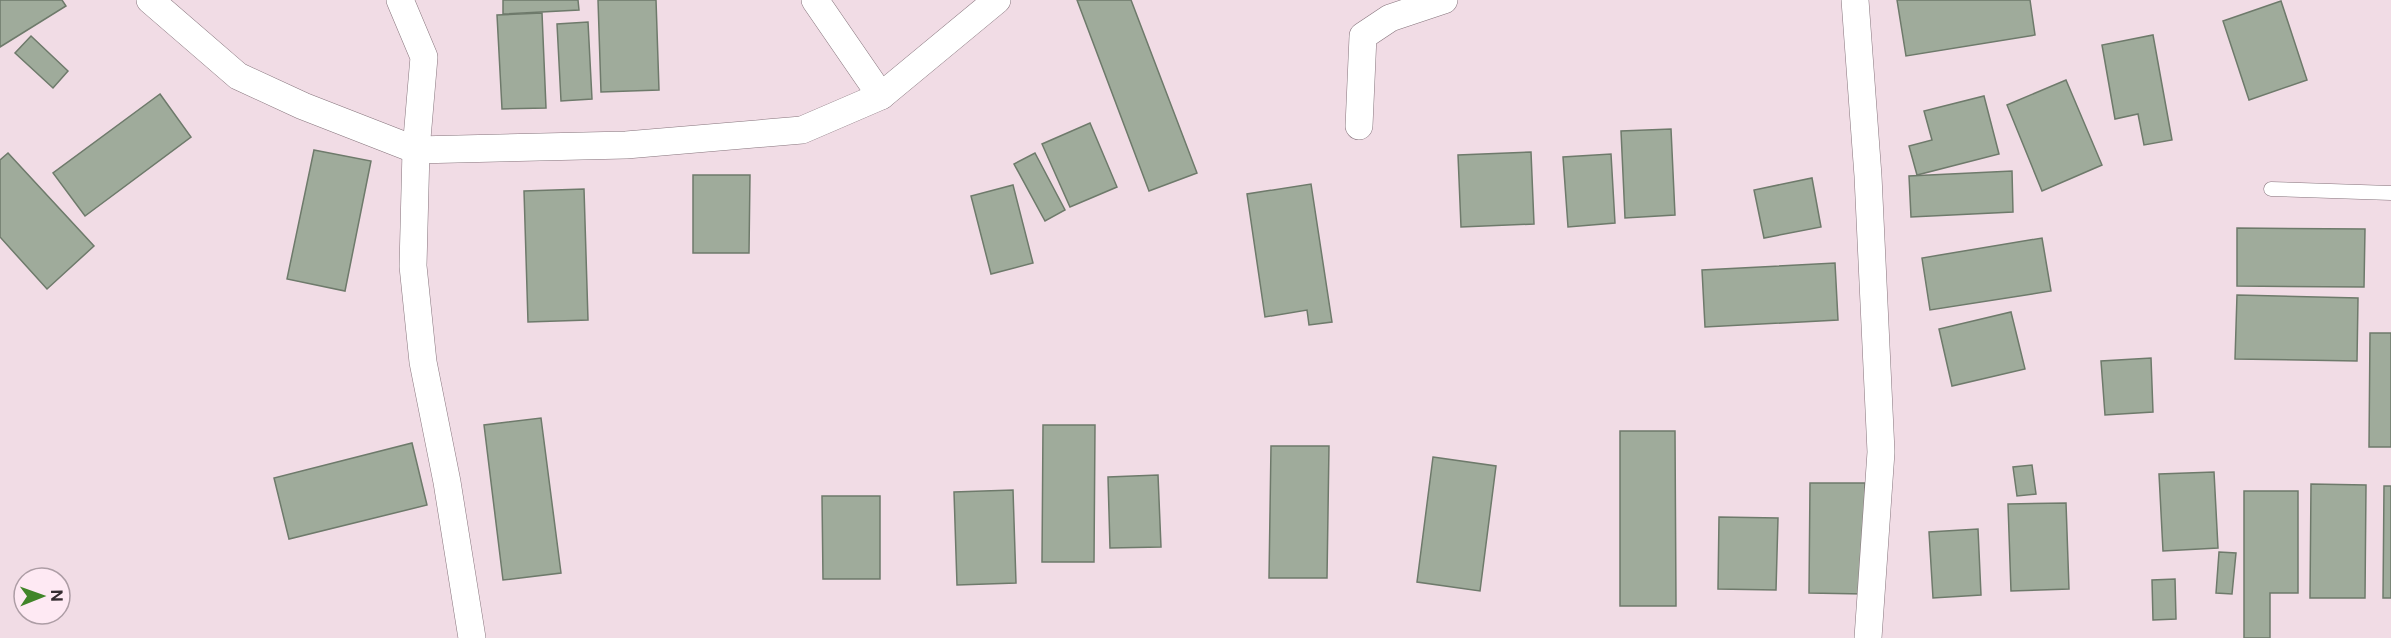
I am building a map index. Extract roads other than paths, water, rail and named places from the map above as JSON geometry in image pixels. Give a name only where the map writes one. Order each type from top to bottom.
[{"type":"street","points":[[150,0],[238,76],[303,106],[416,150],[626,145],[802,130],[881,96],[997,0]]},
{"type":"street","points":[[400,0],[424,57],[416,150],[413,266],[423,362],[447,482],[472,638]]},
{"type":"street","points":[[815,0],[881,96]]},
{"type":"street","points":[[1359,126],[1364,36],[1390,18],[1444,0]]},
{"type":"street","points":[[1855,0],[1868,176],[1881,452],[1868,638]]},
{"type":"lane","points":[[2271,189],[2391,193]]}]
